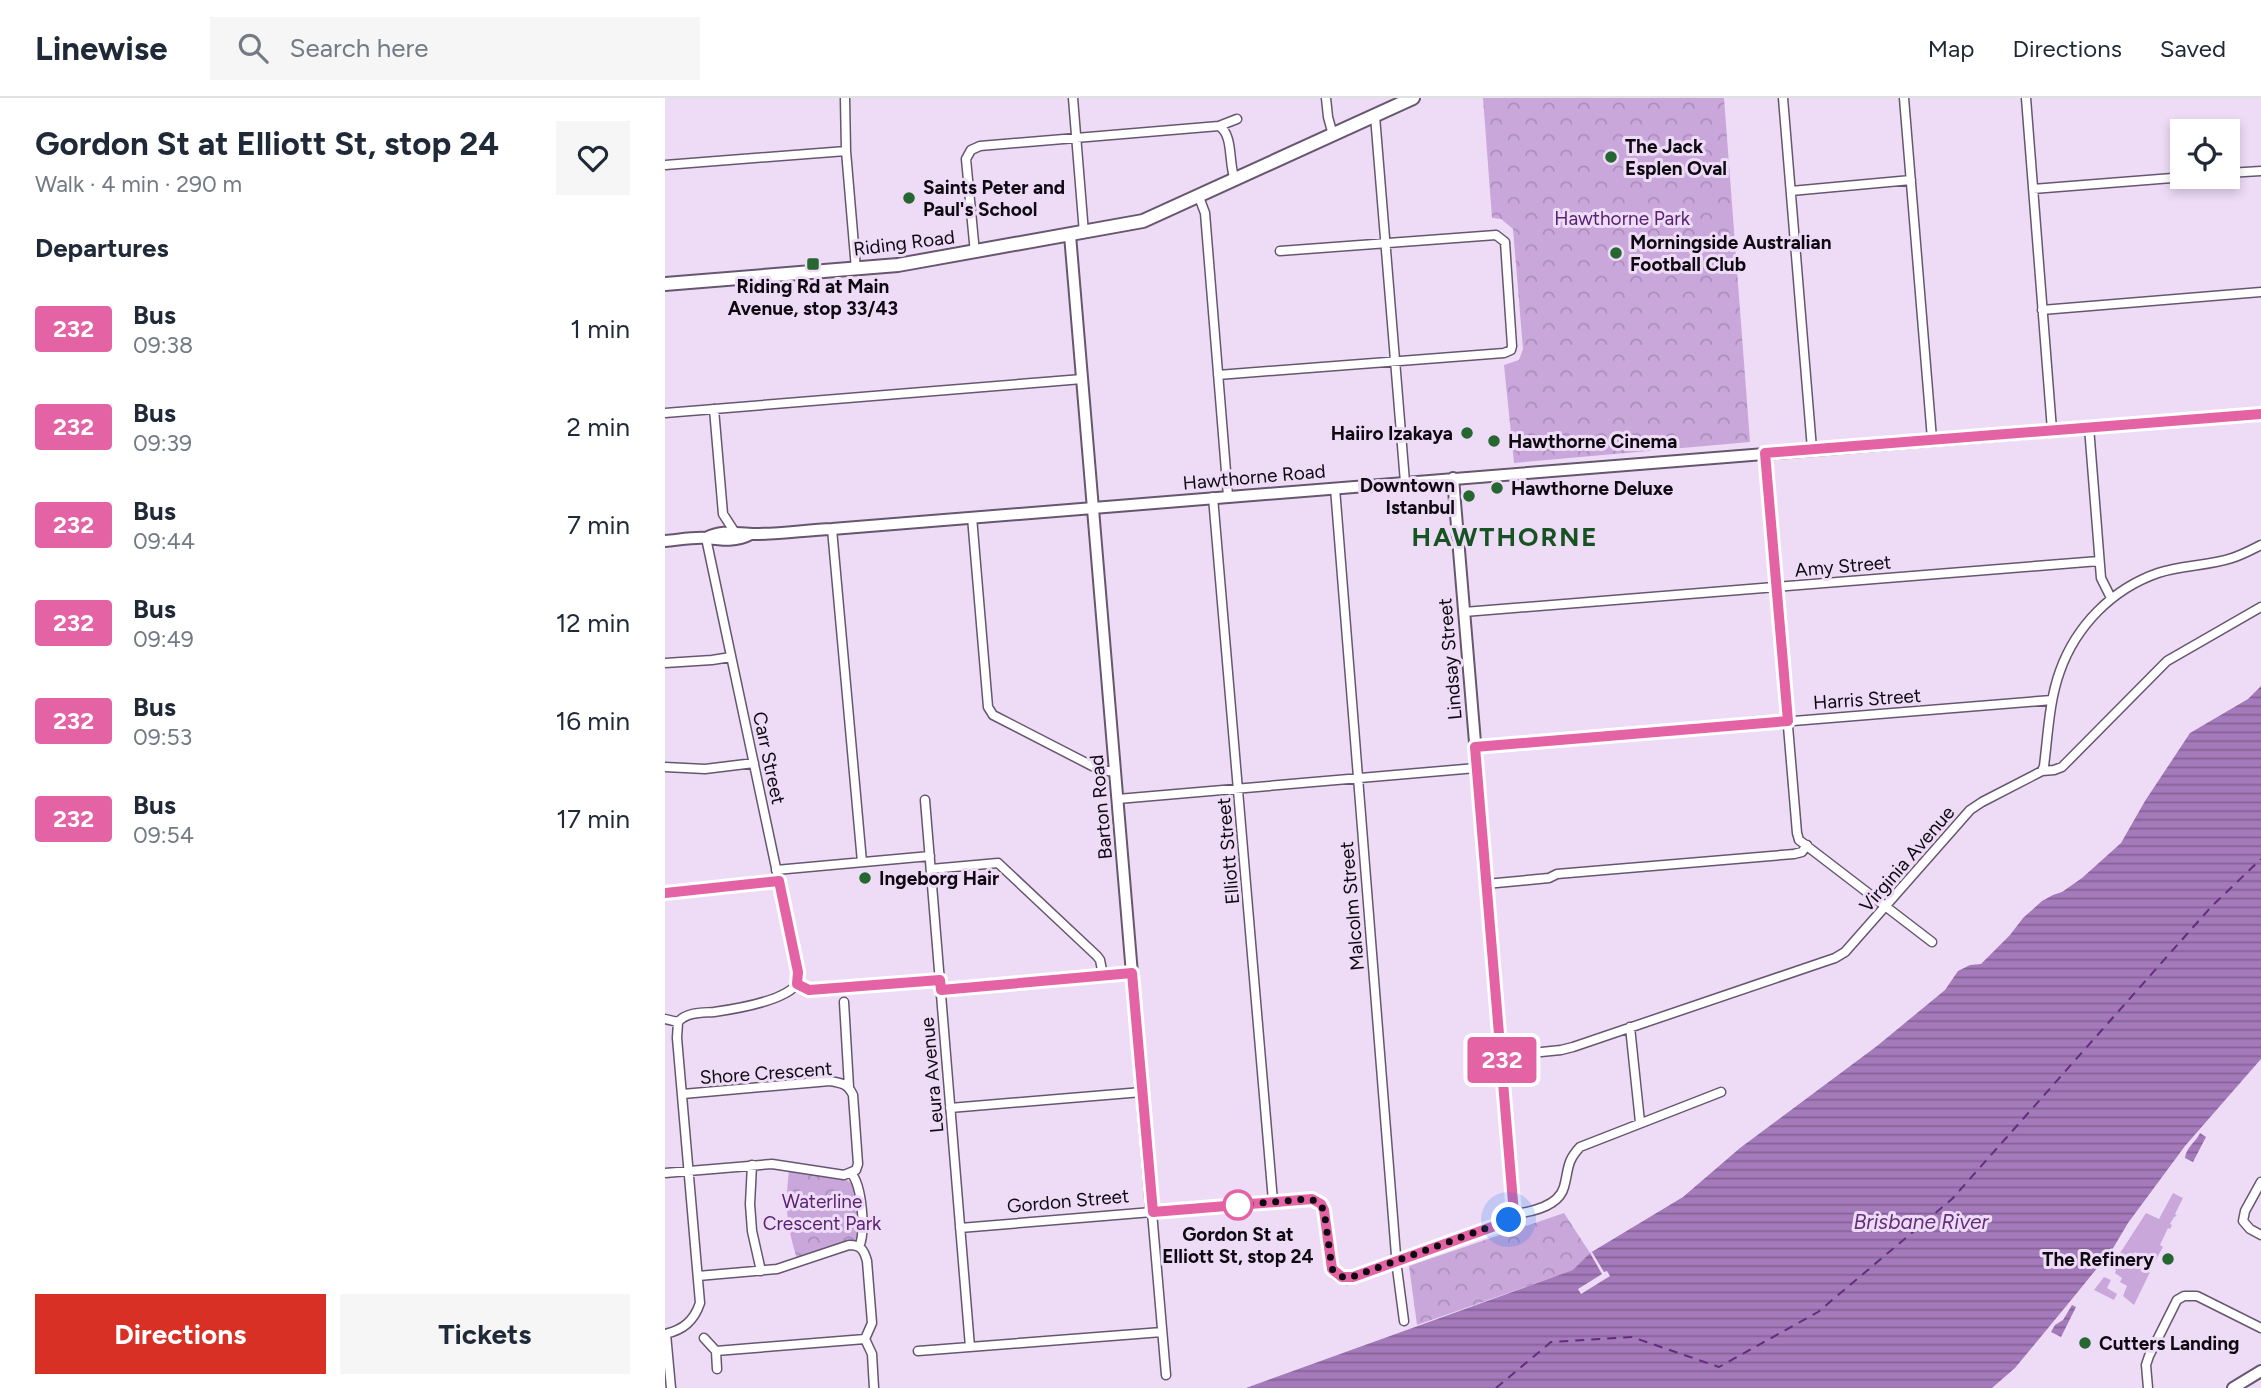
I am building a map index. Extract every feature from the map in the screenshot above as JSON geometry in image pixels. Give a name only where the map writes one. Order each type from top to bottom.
[{"type":"main road","name":"Riding Road","points":[[665,284],[898,265],[1143,221],[1413,98]]},
{"type":"street","points":[[842,98],[856,269]]},
{"type":"street","points":[[1073,98],[1084,233]]},
{"type":"street","points":[[1327,98],[1333,135]]},
{"type":"street","points":[[1783,98],[1812,449]]},
{"type":"street","points":[[1904,98],[1932,439]]},
{"type":"street","points":[[2026,98],[2052,430]]},
{"type":"street","points":[[1375,116],[1405,482]]},
{"type":"street","points":[[975,253],[966,159],[971,150],[980,146],[1219,126],[1237,119]]},
{"type":"street","points":[[1219,126],[1227,135],[1231,170],[1235,180]]},
{"type":"street","points":[[665,165],[846,151]]},
{"type":"street","points":[[2240,172],[2261,170]]},
{"type":"street","points":[[2033,189],[2170,178]]},
{"type":"street","points":[[1791,191],[1911,180]]},
{"type":"street","points":[[1199,197],[1205,213],[1228,496]]},
{"type":"street","points":[[1218,375],[1504,353],[1513,346],[1505,242],[1500,236],[1491,234],[1280,251]]},
{"type":"street","name":"Barton Road","points":[[1070,236],[1166,1375]]},
{"type":"street","points":[[2042,310],[2261,292]]},
{"type":"street","points":[[665,414],[1082,379]]},
{"type":"street","points":[[714,409],[724,517],[734,531]]},
{"type":"street","name":"Hawthorne Road","points":[[706,538],[715,533],[734,531],[751,534],[832,529],[2261,414]]},
{"type":"street","points":[[2089,427],[2101,578],[2111,598]]},
{"type":"street","points":[[1765,453],[1799,840],[1932,942]]},
{"type":"street","name":"Lindsay Street","points":[[1453,478],[1514,1214]]},
{"type":"street","name":"Malcolm Street","points":[[1335,488],[1404,1321]]},
{"type":"street","name":"Elliott Street","points":[[1213,497],[1273,1201]]},
{"type":"street","points":[[972,517],[988,707],[993,715],[1100,770],[1116,772]]},
{"type":"street","points":[[832,529],[862,862]]},
{"type":"street","name":"Hawthorne Road","points":[[665,541],[706,538],[715,541],[743,538],[751,534]]},
{"type":"street","name":"Carr Street","points":[[706,538],[798,972],[797,984]]},
{"type":"street","points":[[2042,771],[2045,766],[2052,700],[2060,671],[2080,631],[2111,598],[2128,586],[2158,573],[2230,559],[2261,545]]},
{"type":"street","name":"Amy Street","points":[[1464,612],[2099,561]]},
{"type":"street","name":"Virginia Avenue","points":[[1502,1056],[1562,1050],[1835,958],[1854,944],[1970,810],[2042,771],[2062,767],[2167,661],[2261,607]]},
{"type":"street","points":[[665,663],[731,657]]},
{"type":"street","name":"Harris Street","points":[[1475,747],[2052,700]]},
{"type":"street","points":[[665,767],[705,769],[754,764]]},
{"type":"street","points":[[1118,799],[1476,768]]},
{"type":"street","name":"Leura Avenue","points":[[925,800],[970,1347]]},
{"type":"street","points":[[1486,884],[1549,878],[1557,874],[1794,854],[1802,852],[1807,845]]},
{"type":"street","points":[[776,870],[930,856]]},
{"type":"street","points":[[931,869],[998,863],[1097,956],[1103,975]]},
{"type":"street","points":[[665,893],[779,881]]},
{"type":"street","points":[[941,990],[1132,973]]},
{"type":"street","points":[[671,1388],[665,1334],[686,1326],[697,1313],[699,1303],[677,1038],[678,1022],[691,1014],[728,1010],[789,993],[797,984],[814,991],[940,980]]},
{"type":"street","points":[[844,1002],[849,1087]]},
{"type":"street","points":[[665,1019],[678,1022]]},
{"type":"street","points":[[1630,1027],[1640,1122],[1721,1092]]},
{"type":"street","name":"Shore Crescent","points":[[683,1094],[830,1081],[842,1083],[849,1087],[853,1095],[858,1164],[856,1170],[851,1173]]},
{"type":"street","points":[[950,1108],[1142,1092]]},
{"type":"street","name":"Gordon Street","points":[[960,1228],[1308,1199],[1321,1204],[1324,1210],[1331,1266],[1339,1276],[1349,1278],[1503,1223],[1514,1214],[1528,1213],[1556,1200],[1561,1195],[1568,1162],[1580,1147],[1640,1122]]},
{"type":"street","points":[[665,1173],[772,1164],[843,1175],[851,1173],[859,1185],[863,1234],[859,1247]]},
{"type":"street","points":[[752,1165],[752,1231],[761,1271]]},
{"type":"street","points":[[2261,1182],[2245,1210],[2243,1221],[2249,1229],[2261,1235]]},
{"type":"street","points":[[698,1276],[789,1267],[849,1245],[859,1247],[867,1261],[871,1323],[865,1339],[872,1354],[874,1388]]},
{"type":"street","points":[[2148,1388],[2148,1356],[2177,1300],[2184,1296],[2197,1296],[2261,1328]]},
{"type":"street","points":[[918,1351],[1162,1332]]},
{"type":"street","points":[[703,1338],[716,1351],[717,1369]]},
{"type":"street","points":[[716,1351],[865,1339]]},
{"type":"street","points":[[2233,1388],[2261,1371]]},
{"type":"green space","name":"Hawthorne Park","points":[[1483,98],[1724,98],[1750,442],[1514,463],[1504,365],[1519,360],[1523,349],[1513,229],[1501,219],[1492,218]]},
{"type":"green space","name":"Waterline Crescent Park","points":[[789,1170],[845,1179],[856,1186],[861,1236],[797,1259],[787,1215]]},
{"type":"green space","points":[[2173,1193],[2183,1198],[2155,1261],[2135,1252],[2130,1261],[2150,1272],[2134,1305],[2123,1296],[2127,1286],[2120,1282],[2122,1278],[2111,1267],[2146,1213],[2159,1219]]},
{"type":"green space","points":[[1564,1213],[1590,1253],[1574,1270],[1417,1325],[1409,1266]]},
{"type":"green space","points":[[2104,1277],[2111,1280],[2107,1288],[2117,1294],[2114,1300],[2094,1290]]},
{"type":"water","name":"Brisbane River","points":[[2261,686],[2261,1059],[2185,1146],[2128,1223],[2112,1250],[2072,1299],[2015,1368],[1992,1388],[1246,1388],[1573,1270],[1590,1253],[1683,1197],[1740,1148],[1877,1046],[1945,990],[1958,971],[1970,965],[1981,964],[2042,901],[2062,892],[2082,878],[2121,843],[2190,733],[2248,699]]},
{"type":"water","points":[[2200,1133],[2206,1137],[2193,1162],[2185,1158]]},
{"type":"water","points":[[2072,1305],[2076,1307],[2061,1337],[2051,1332],[2055,1325],[2063,1320]]},
{"type":"pier","points":[[1592,1252],[1604,1272],[1607,1271],[1610,1276],[1581,1294],[1578,1289],[1602,1274],[1590,1253]]},
{"type":"ferry route","points":[[1496,1388],[1551,1342],[1632,1337],[1719,1367],[1818,1312],[1952,1199],[2211,907],[2261,859]]},
{"type":"bus line","name":"232","points":[[665,893],[779,881],[798,972],[797,984],[814,991],[940,980],[941,990],[1132,973],[1153,1212],[1312,1199],[1321,1204],[1324,1210],[1332,1269],[1342,1277],[1353,1277],[1503,1223],[1514,1214],[1475,747],[1788,721],[1765,453],[2261,414]]},
{"type":"place","name":"The Jack Esplen Oval","points":[[1611,157]]},
{"type":"place","name":"Saints Peter and Paul's School","points":[[909,198]]},
{"type":"place","name":"Morningside Australian Football Club","points":[[1616,253]]},
{"type":"place","name":"Riding Rd at Main Avenue, stop 33/43","points":[[813,264]]},
{"type":"place","name":"Haiiro Izakaya","points":[[1467,433]]},
{"type":"place","name":"Hawthorne Cinema","points":[[1494,441]]},
{"type":"place","name":"Hawthorne Deluxe","points":[[1497,488]]},
{"type":"place","name":"Downtown Istanbul","points":[[1469,496]]},
{"type":"place","name":"Ingeborg Hair","points":[[865,878]]},
{"type":"place","name":"Gordon St at Elliott St, stop 24","points":[[1238,1205]]},
{"type":"place","name":"The Refinery","points":[[2168,1259]]},
{"type":"place","name":"Cutters Landing","points":[[2085,1343]]},
{"type":"district","name":"HAWTHORNE","points":[[1505,537]]},
{"type":"route","points":[[1238,1205],[1308,1199],[1317,1201],[1324,1210],[1332,1269],[1339,1276],[1349,1278],[1509,1220]]}]
